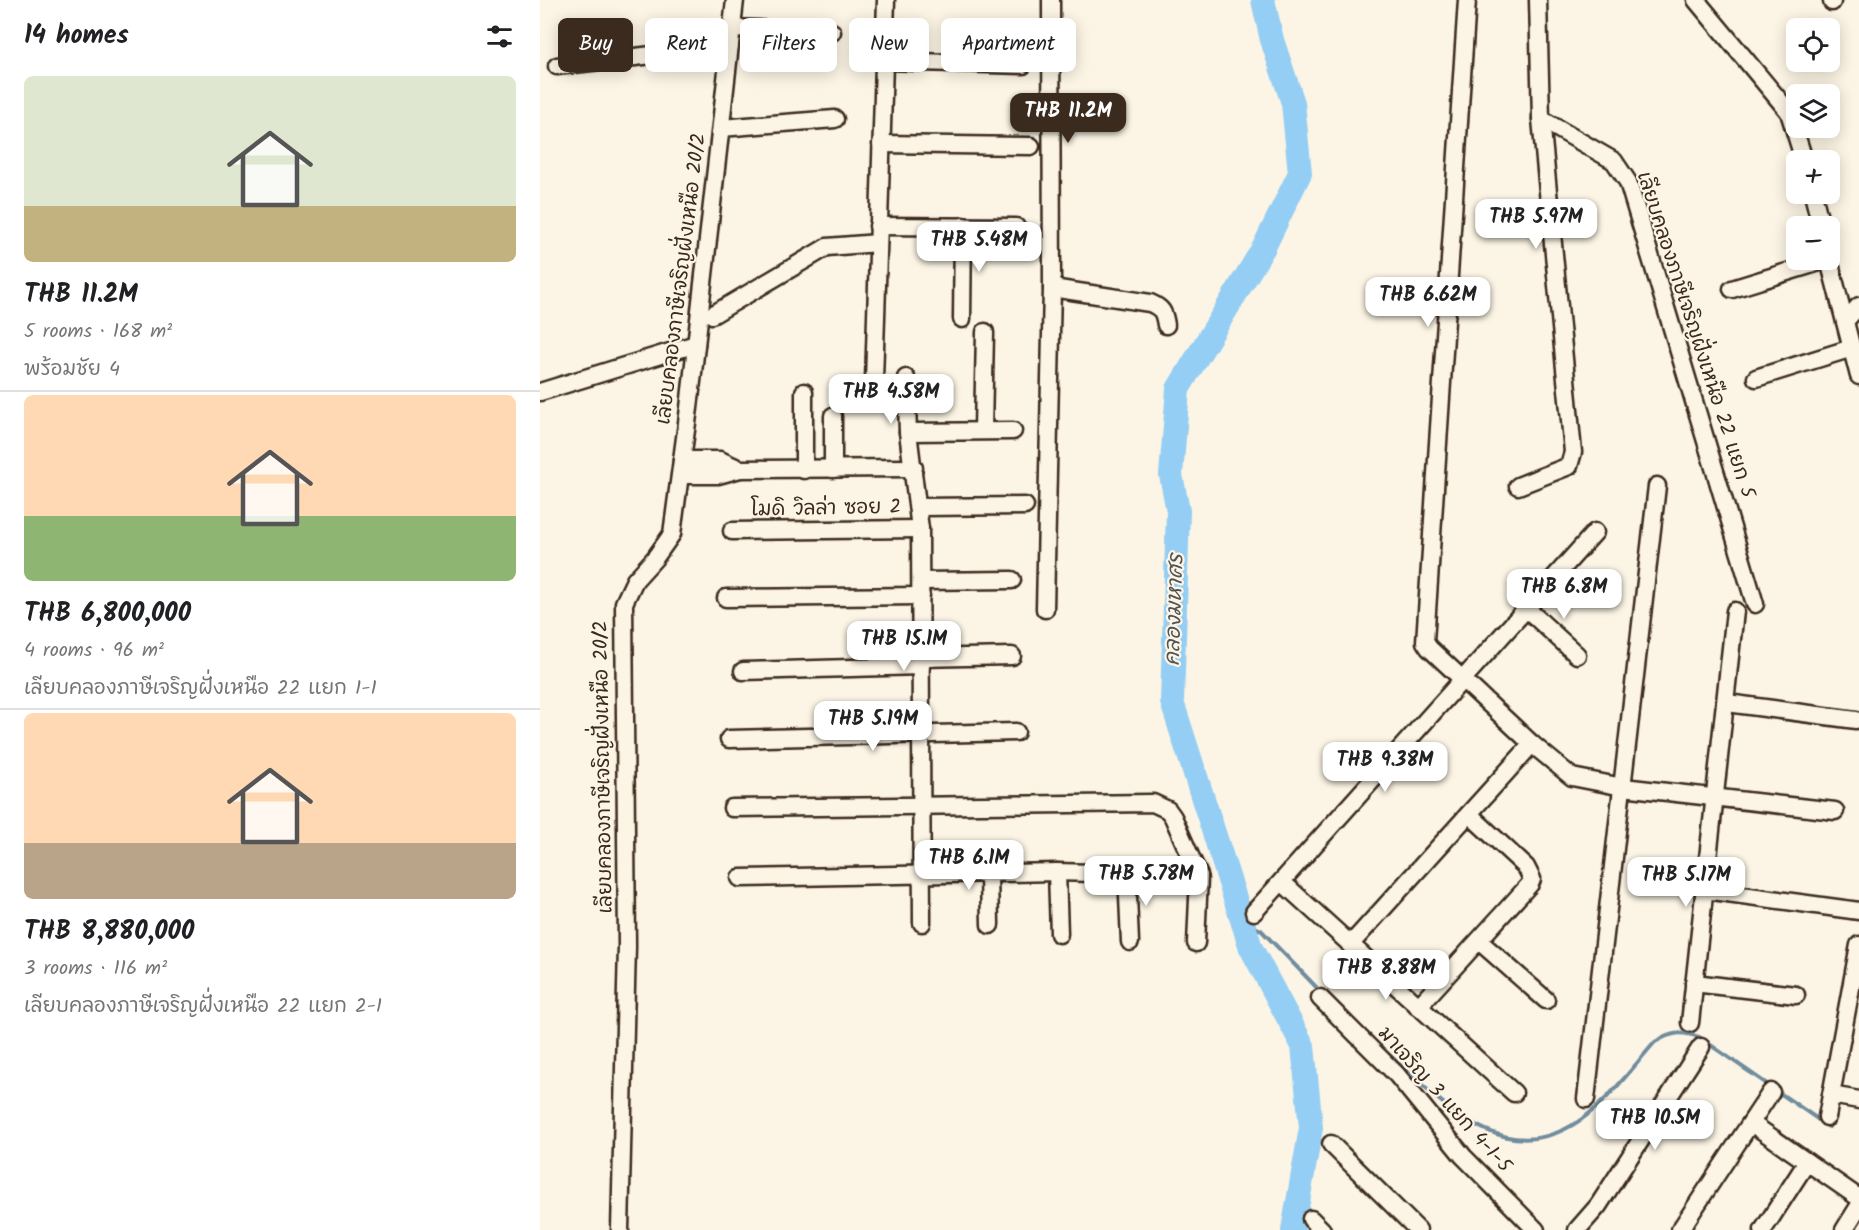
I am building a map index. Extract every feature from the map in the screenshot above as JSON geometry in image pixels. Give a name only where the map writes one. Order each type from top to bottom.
[{"type":"street","name":"เลียบคลองภาษีเจริญฝั่งเหนือ 20/2","points":[[620,1230],[627,946],[624,603],[635,580],[672,534],[682,467],[735,0]]},
{"type":"street","points":[[885,18],[886,0]]},
{"type":"street","points":[[1045,609],[1052,288],[1051,0]]},
{"type":"street","points":[[1467,0],[1425,634],[1429,648],[1532,744],[1572,777],[1623,787],[1836,811]]},
{"type":"street","points":[[1518,486],[1569,466],[1572,453],[1541,119],[1538,0]]},
{"type":"street","points":[[1696,0],[1789,112],[1801,150]]},
{"type":"street","points":[[732,28],[740,28]]},
{"type":"street","points":[[557,66],[730,46]]},
{"type":"street","points":[[874,381],[884,72]]},
{"type":"street","points":[[721,128],[835,119]]},
{"type":"street","name":"เลียบคลองภาษีเจริญฝั่งเหนือ 22 แยก 5","points":[[1541,119],[1614,161],[1628,182],[1755,604]]},
{"type":"street","points":[[881,144],[1031,146]]},
{"type":"street","points":[[962,318],[963,226]]},
{"type":"street","points":[[712,315],[827,247],[878,234],[963,226],[1016,227]]},
{"type":"street","points":[[1732,289],[1795,270]]},
{"type":"street","points":[[1831,270],[1859,376]]},
{"type":"street","points":[[1052,288],[1150,303],[1159,307],[1164,313],[1166,325]]},
{"type":"street","points":[[1845,321],[1859,306]]},
{"type":"street","points":[[983,430],[985,332]]},
{"type":"street","points":[[540,392],[696,344]]},
{"type":"street","points":[[1756,378],[1852,348]]},
{"type":"street","points":[[906,378],[908,432],[920,529],[922,923]]},
{"type":"street","points":[[804,392],[804,470]]},
{"type":"street","points":[[833,416],[833,469]]},
{"type":"street","points":[[908,432],[1013,431]]},
{"type":"street","points":[[682,467],[720,460],[740,469],[914,468]]},
{"type":"street","points":[[1586,1099],[1657,486]]},
{"type":"street","points":[[919,507],[1025,506]]},
{"type":"street","name":"โมดิ วิลล่า ซอย 2","points":[[732,531],[920,529]]},
{"type":"street","points":[[1254,912],[1528,610],[1595,532]]},
{"type":"street","points":[[726,598],[921,589],[1012,580]]},
{"type":"street","points":[[1528,610],[1577,655]]},
{"type":"street","points":[[1690,1023],[1727,703],[1735,611]]},
{"type":"street","points":[[743,671],[1012,656]]},
{"type":"street","points":[[1727,703],[1856,720]]},
{"type":"street","points":[[729,739],[1016,732]]},
{"type":"street","points":[[1350,945],[1532,744]]},
{"type":"street","points":[[732,807],[1154,803],[1168,810],[1173,817],[1199,876],[1196,943]]},
{"type":"street","points":[[1418,1007],[1530,884],[1532,879],[1526,867],[1469,814]]},
{"type":"street","points":[[740,878],[1057,872],[1199,876]]},
{"type":"street","points":[[1057,872],[1059,933]]},
{"type":"street","points":[[988,873],[990,925]]},
{"type":"street","points":[[1127,873],[1131,942]]},
{"type":"street","points":[[1282,882],[1514,1093]]},
{"type":"street","points":[[1705,890],[1859,911]]},
{"type":"street","points":[[1479,941],[1546,1000]]},
{"type":"street","points":[[1827,1117],[1854,1004],[1859,945]]},
{"type":"street","points":[[1694,983],[1796,995]]},
{"type":"street","name":"มาเจริญ 3 แยก 4-1-5","points":[[1320,998],[1397,1075],[1463,1156],[1536,1230]]},
{"type":"street","points":[[1577,1230],[1598,1206],[1701,1047]]},
{"type":"street","points":[[1680,1230],[1771,1092]]},
{"type":"street","points":[[1831,1095],[1859,1100]]},
{"type":"street","points":[[1751,1123],[1859,1198]]},
{"type":"street","points":[[1331,1144],[1418,1230]]},
{"type":"street","points":[[1763,1230],[1807,1162]]},
{"type":"street","points":[[1844,1230],[1859,1206]]},
{"type":"waterway","name":"คลองมหาศร","points":[[1263,0],[1272,40],[1293,103],[1300,173],[1264,247],[1178,389],[1171,475],[1178,511],[1172,702],[1251,948],[1303,1046],[1311,1128],[1293,1230]]},
{"type":"waterway","points":[[1243,921],[1261,930],[1321,992]]},
{"type":"waterway","points":[[1375,1042],[1446,1106],[1472,1123],[1498,1135],[1526,1139],[1555,1133],[1586,1116],[1613,1090],[1655,1042],[1672,1034],[1682,1033],[1699,1037],[1829,1127]]}]
